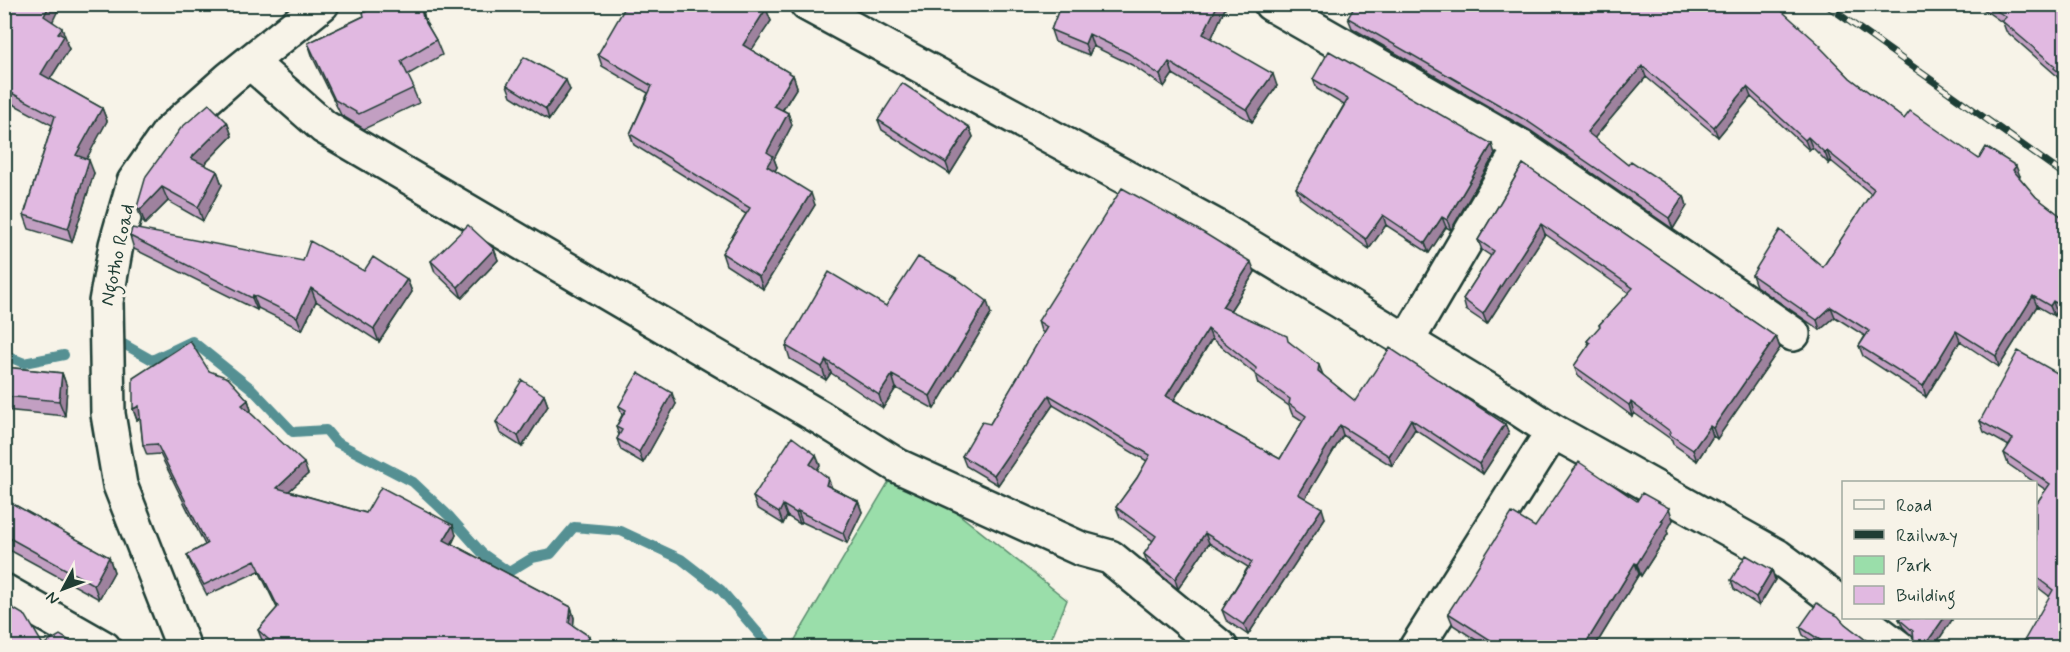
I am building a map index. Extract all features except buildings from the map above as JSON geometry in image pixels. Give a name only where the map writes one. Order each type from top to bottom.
[{"type":"street","name":"Ngotho Road","points":[[184,648],[120,485],[108,414],[106,302],[116,245],[134,182],[169,132],[322,4]]},
{"type":"street","points":[[807,4],[1217,227],[1553,431],[1777,556],[1842,605]]},
{"type":"street","points":[[1271,4],[1521,147],[1793,334]]},
{"type":"street","points":[[250,62],[324,127],[821,418],[898,466],[1081,549],[1110,557],[1221,648]]},
{"type":"street","points":[[1407,342],[1521,147]]},
{"type":"street","points":[[1416,648],[1553,431]]},
{"type":"street","points":[[4,591],[104,648]]},
{"type":"street","points":[[1860,619],[1899,648]]},
{"type":"green space","points":[[898,466],[1067,600],[1048,647],[790,648]]},
{"type":"waterway","points":[[120,342],[152,360],[192,341],[252,389],[293,432],[326,430],[336,442],[413,482],[450,517],[482,553],[509,572],[532,558],[551,554],[574,527],[621,531],[681,559],[721,590],[771,648]]},
{"type":"waterway","points":[[4,355],[24,363],[64,355]]},
{"type":"railway","points":[[1825,4],[2066,176]]}]
